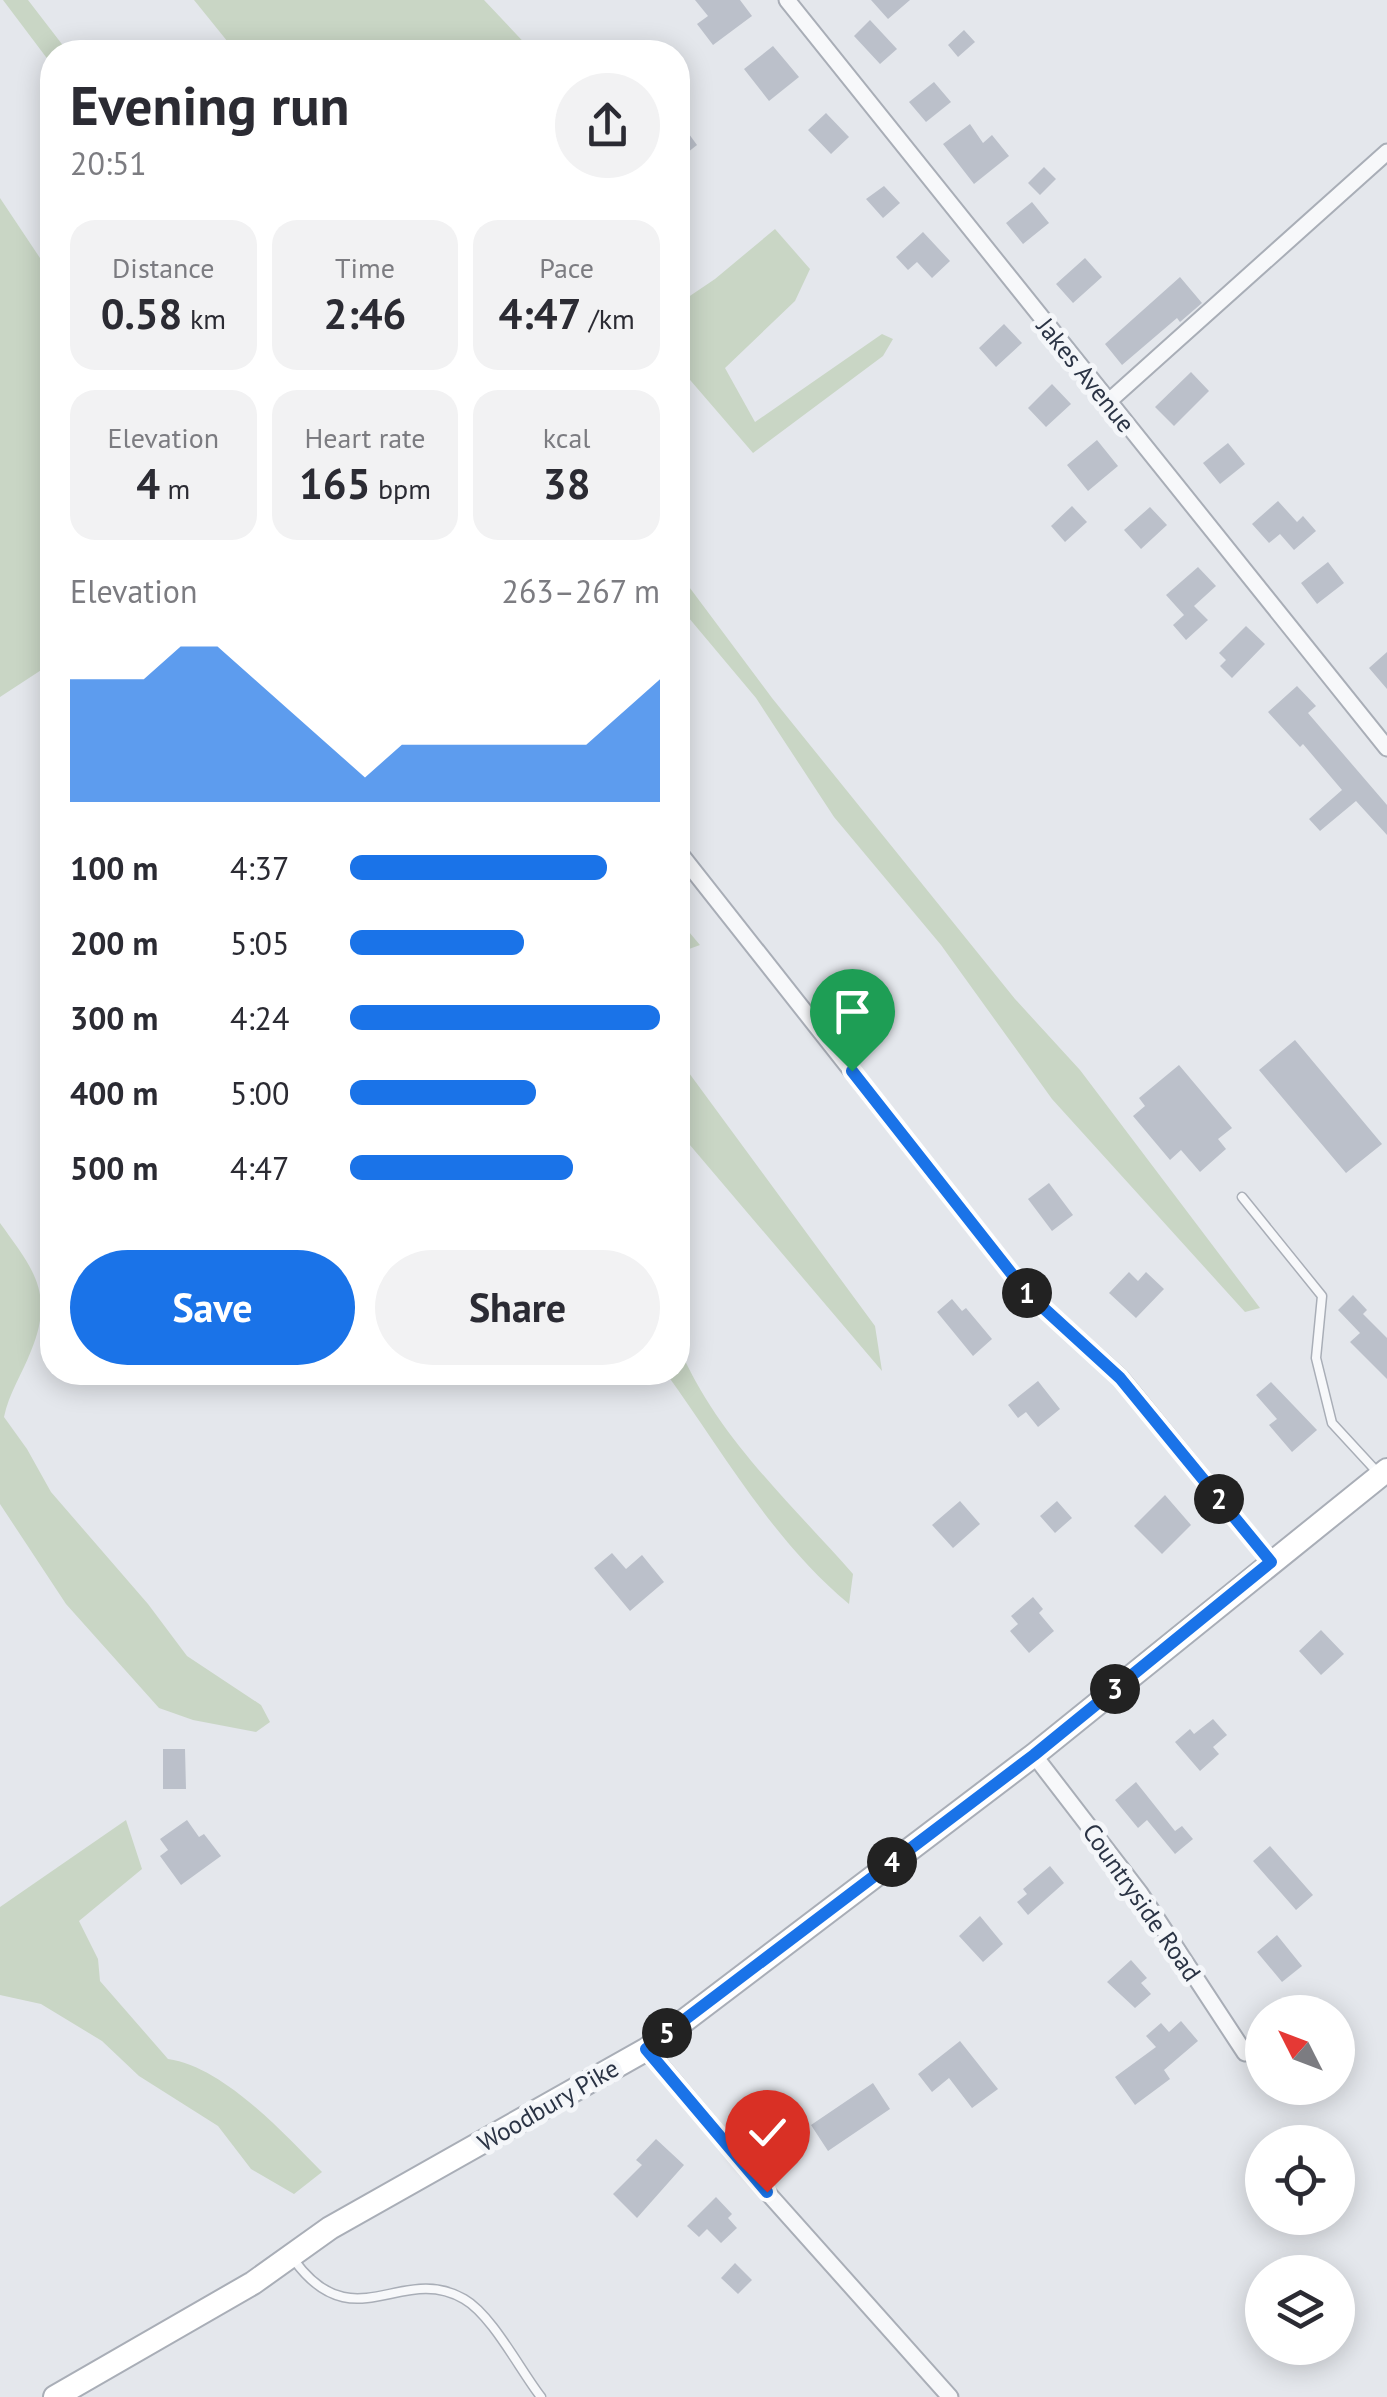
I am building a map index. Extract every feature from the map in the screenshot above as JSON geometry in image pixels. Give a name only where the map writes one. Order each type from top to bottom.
[{"type":"street","name":"Jakes Avenue","points":[[787,0],[1387,748]]},
{"type":"street","points":[[1108,402],[1387,152]]},
{"type":"street","points":[[690,865],[1026,1292],[1120,1378],[1271,1562]]},
{"type":"street","name":"Woodbury Pike","points":[[55,2397],[252,2283],[330,2228],[646,2049],[1034,1755],[1271,1562],[1385,1477]]},
{"type":"street","name":"Countryside Road","points":[[1034,1755],[1140,1893],[1245,2051]]},
{"type":"street","points":[[646,2049],[950,2397]]},
{"type":"lane","points":[[1242,1197],[1322,1296],[1316,1358],[1332,1423],[1385,1477]]},
{"type":"lane","points":[[291,2256],[308,2279],[326,2292],[350,2299],[372,2299],[424,2288],[461,2297],[491,2323],[541,2397]]},
{"type":"green space","points":[[3,0],[28,0],[59,40],[40,40],[40,49]]},
{"type":"green space","points":[[194,0],[484,0],[522,40],[226,40]]},
{"type":"green space","points":[[0,198],[40,258],[40,671],[0,697]]},
{"type":"green space","points":[[775,229],[810,269],[795,301],[725,368],[755,422],[882,334],[893,339],[883,356],[753,453],[690,380],[690,296]]},
{"type":"green space","points":[[690,588],[772,698],[1015,999],[1080,1070],[1260,1308],[1245,1312],[1052,1099],[941,945],[834,817],[756,698],[690,619]]},
{"type":"green space","points":[[690,933],[700,945],[690,949]]},
{"type":"green space","points":[[690,1074],[875,1326],[882,1371],[690,1145]]},
{"type":"green space","points":[[0,1223],[31,1268],[40,1297],[38,1331],[4,1417],[51,1492],[148,1604],[187,1656],[261,1705],[270,1722],[256,1732],[193,1720],[159,1708],[66,1604],[0,1504]]},
{"type":"green space","points":[[690,1370],[733,1438],[853,1574],[849,1604],[796,1552],[674,1385],[690,1385]]},
{"type":"green space","points":[[126,1820],[142,1869],[79,1921],[98,1959],[100,1981],[168,2059],[189,2065],[231,2088],[322,2172],[294,2194],[251,2169],[218,2126],[139,2076],[102,2041],[41,2004],[0,1995],[0,1907]]},
{"type":"building","points":[[695,0],[740,0],[752,16],[713,45],[697,24],[708,16]]},
{"type":"building","points":[[871,0],[910,0],[888,19]]},
{"type":"building","points":[[870,20],[897,49],[880,64],[854,36]]},
{"type":"building","points":[[964,30],[975,42],[958,57],[948,45]]},
{"type":"building","points":[[773,46],[799,77],[769,101],[744,69]]},
{"type":"building","points":[[934,82],[951,102],[926,122],[909,102]]},
{"type":"building","points":[[826,113],[849,137],[831,154],[808,130]]},
{"type":"building","points":[[970,124],[983,143],[992,135],[1009,156],[974,184],[943,144]]},
{"type":"building","points":[[1044,167],[1056,179],[1040,195],[1028,183]]},
{"type":"building","points":[[884,186],[900,203],[883,218],[866,199]]},
{"type":"building","points":[[1032,202],[1049,223],[1023,244],[1006,223]]},
{"type":"building","points":[[923,232],[950,261],[932,278],[917,262],[908,270],[896,257]]},
{"type":"building","points":[[1085,258],[1102,277],[1073,303],[1056,284]]},
{"type":"building","points":[[1180,277],[1202,303],[1180,322],[1177,318],[1122,365],[1105,344]]},
{"type":"building","points":[[1004,324],[1022,343],[996,367],[979,348]]},
{"type":"building","points":[[1191,372],[1209,391],[1174,426],[1155,407]]},
{"type":"building","points":[[1052,384],[1071,404],[1046,427],[1028,408]]},
{"type":"building","points":[[1097,440],[1118,466],[1088,491],[1067,465]]},
{"type":"building","points":[[1228,443],[1245,464],[1220,484],[1203,463]]},
{"type":"building","points":[[1278,501],[1297,522],[1303,516],[1316,531],[1294,550],[1280,534],[1269,543],[1252,524]]},
{"type":"building","points":[[1072,506],[1087,522],[1065,542],[1051,526]]},
{"type":"building","points":[[1150,507],[1167,525],[1141,549],[1124,530]]},
{"type":"building","points":[[1328,562],[1344,583],[1317,604],[1301,583]]},
{"type":"building","points":[[1198,567],[1216,586],[1194,606],[1208,620],[1186,640],[1173,625],[1184,615],[1166,595]]},
{"type":"building","points":[[1246,626],[1265,644],[1232,678],[1220,666],[1226,660],[1219,653]]},
{"type":"building","points":[[1387,652],[1387,689],[1369,668]]},
{"type":"building","points":[[1297,686],[1316,706],[1308,713],[1387,805],[1387,835],[1356,801],[1320,831],[1309,819],[1342,790],[1303,744],[1300,747],[1268,712]]},
{"type":"building","points":[[1295,1040],[1382,1144],[1346,1173],[1259,1070]]},
{"type":"building","points":[[1179,1065],[1232,1128],[1218,1139],[1226,1149],[1200,1172],[1181,1150],[1170,1160],[1133,1116],[1145,1106],[1139,1098]]},
{"type":"building","points":[[1049,1183],[1073,1215],[1052,1231],[1028,1199]]},
{"type":"building","points":[[1129,1272],[1138,1281],[1146,1272],[1164,1289],[1136,1318],[1109,1293]]},
{"type":"building","points":[[1353,1295],[1367,1310],[1363,1314],[1387,1338],[1387,1379],[1350,1342],[1360,1333],[1338,1310]]},
{"type":"building","points":[[952,1299],[962,1311],[966,1308],[992,1339],[973,1356],[937,1312]]},
{"type":"building","points":[[1038,1381],[1060,1409],[1038,1427],[1026,1412],[1018,1418],[1008,1405]]},
{"type":"building","points":[[1271,1382],[1317,1430],[1292,1452],[1269,1425],[1277,1419],[1256,1395]]},
{"type":"building","points":[[1165,1495],[1191,1525],[1162,1554],[1134,1526]]},
{"type":"building","points":[[960,1501],[980,1524],[953,1548],[932,1525]]},
{"type":"building","points":[[1057,1501],[1072,1518],[1055,1533],[1040,1516]]},
{"type":"building","points":[[612,1553],[626,1569],[642,1555],[664,1582],[630,1611],[594,1568]]},
{"type":"building","points":[[1033,1597],[1043,1609],[1039,1613],[1054,1631],[1029,1653],[1010,1631],[1018,1624],[1011,1616]]},
{"type":"building","points":[[1321,1630],[1344,1654],[1321,1675],[1299,1651]]},
{"type":"building","points":[[1213,1719],[1227,1735],[1213,1747],[1219,1754],[1200,1771],[1175,1742],[1190,1729],[1194,1734]]},
{"type":"building","points":[[163,1749],[185,1749],[186,1789],[163,1789]]},
{"type":"building","points":[[1136,1782],[1175,1831],[1182,1826],[1193,1839],[1175,1854],[1147,1820],[1138,1828],[1115,1800]]},
{"type":"building","points":[[187,1820],[221,1856],[181,1885],[160,1856],[168,1850],[160,1839]]},
{"type":"building","points":[[1270,1846],[1313,1895],[1296,1910],[1253,1861]]},
{"type":"building","points":[[1050,1866],[1064,1883],[1028,1915],[1017,1902],[1027,1894],[1023,1889]]},
{"type":"building","points":[[980,1916],[1003,1944],[983,1962],[959,1936]]},
{"type":"building","points":[[1277,1935],[1302,1966],[1282,1982],[1257,1952]]},
{"type":"building","points":[[1131,1960],[1147,1978],[1141,1983],[1151,1994],[1135,2008],[1107,1982]]},
{"type":"building","points":[[1181,2021],[1198,2041],[1164,2070],[1170,2079],[1135,2105],[1115,2077],[1156,2047],[1146,2036],[1161,2023],[1169,2032]]},
{"type":"building","points":[[960,2041],[998,2089],[972,2108],[949,2078],[932,2092],[918,2074]]},
{"type":"building","points":[[873,2083],[890,2109],[828,2151],[811,2125]]},
{"type":"building","points":[[656,2139],[684,2165],[637,2218],[613,2194],[642,2165],[636,2160]]},
{"type":"building","points":[[716,2197],[732,2214],[728,2218],[737,2228],[721,2243],[707,2229],[699,2237],[687,2226]]},
{"type":"building","points":[[735,2263],[752,2280],[738,2294],[721,2278]]},
{"type":"route","points":[[767,2192],[646,2049],[1034,1755],[1271,1562],[1120,1378],[1026,1292],[852,1071]]}]
